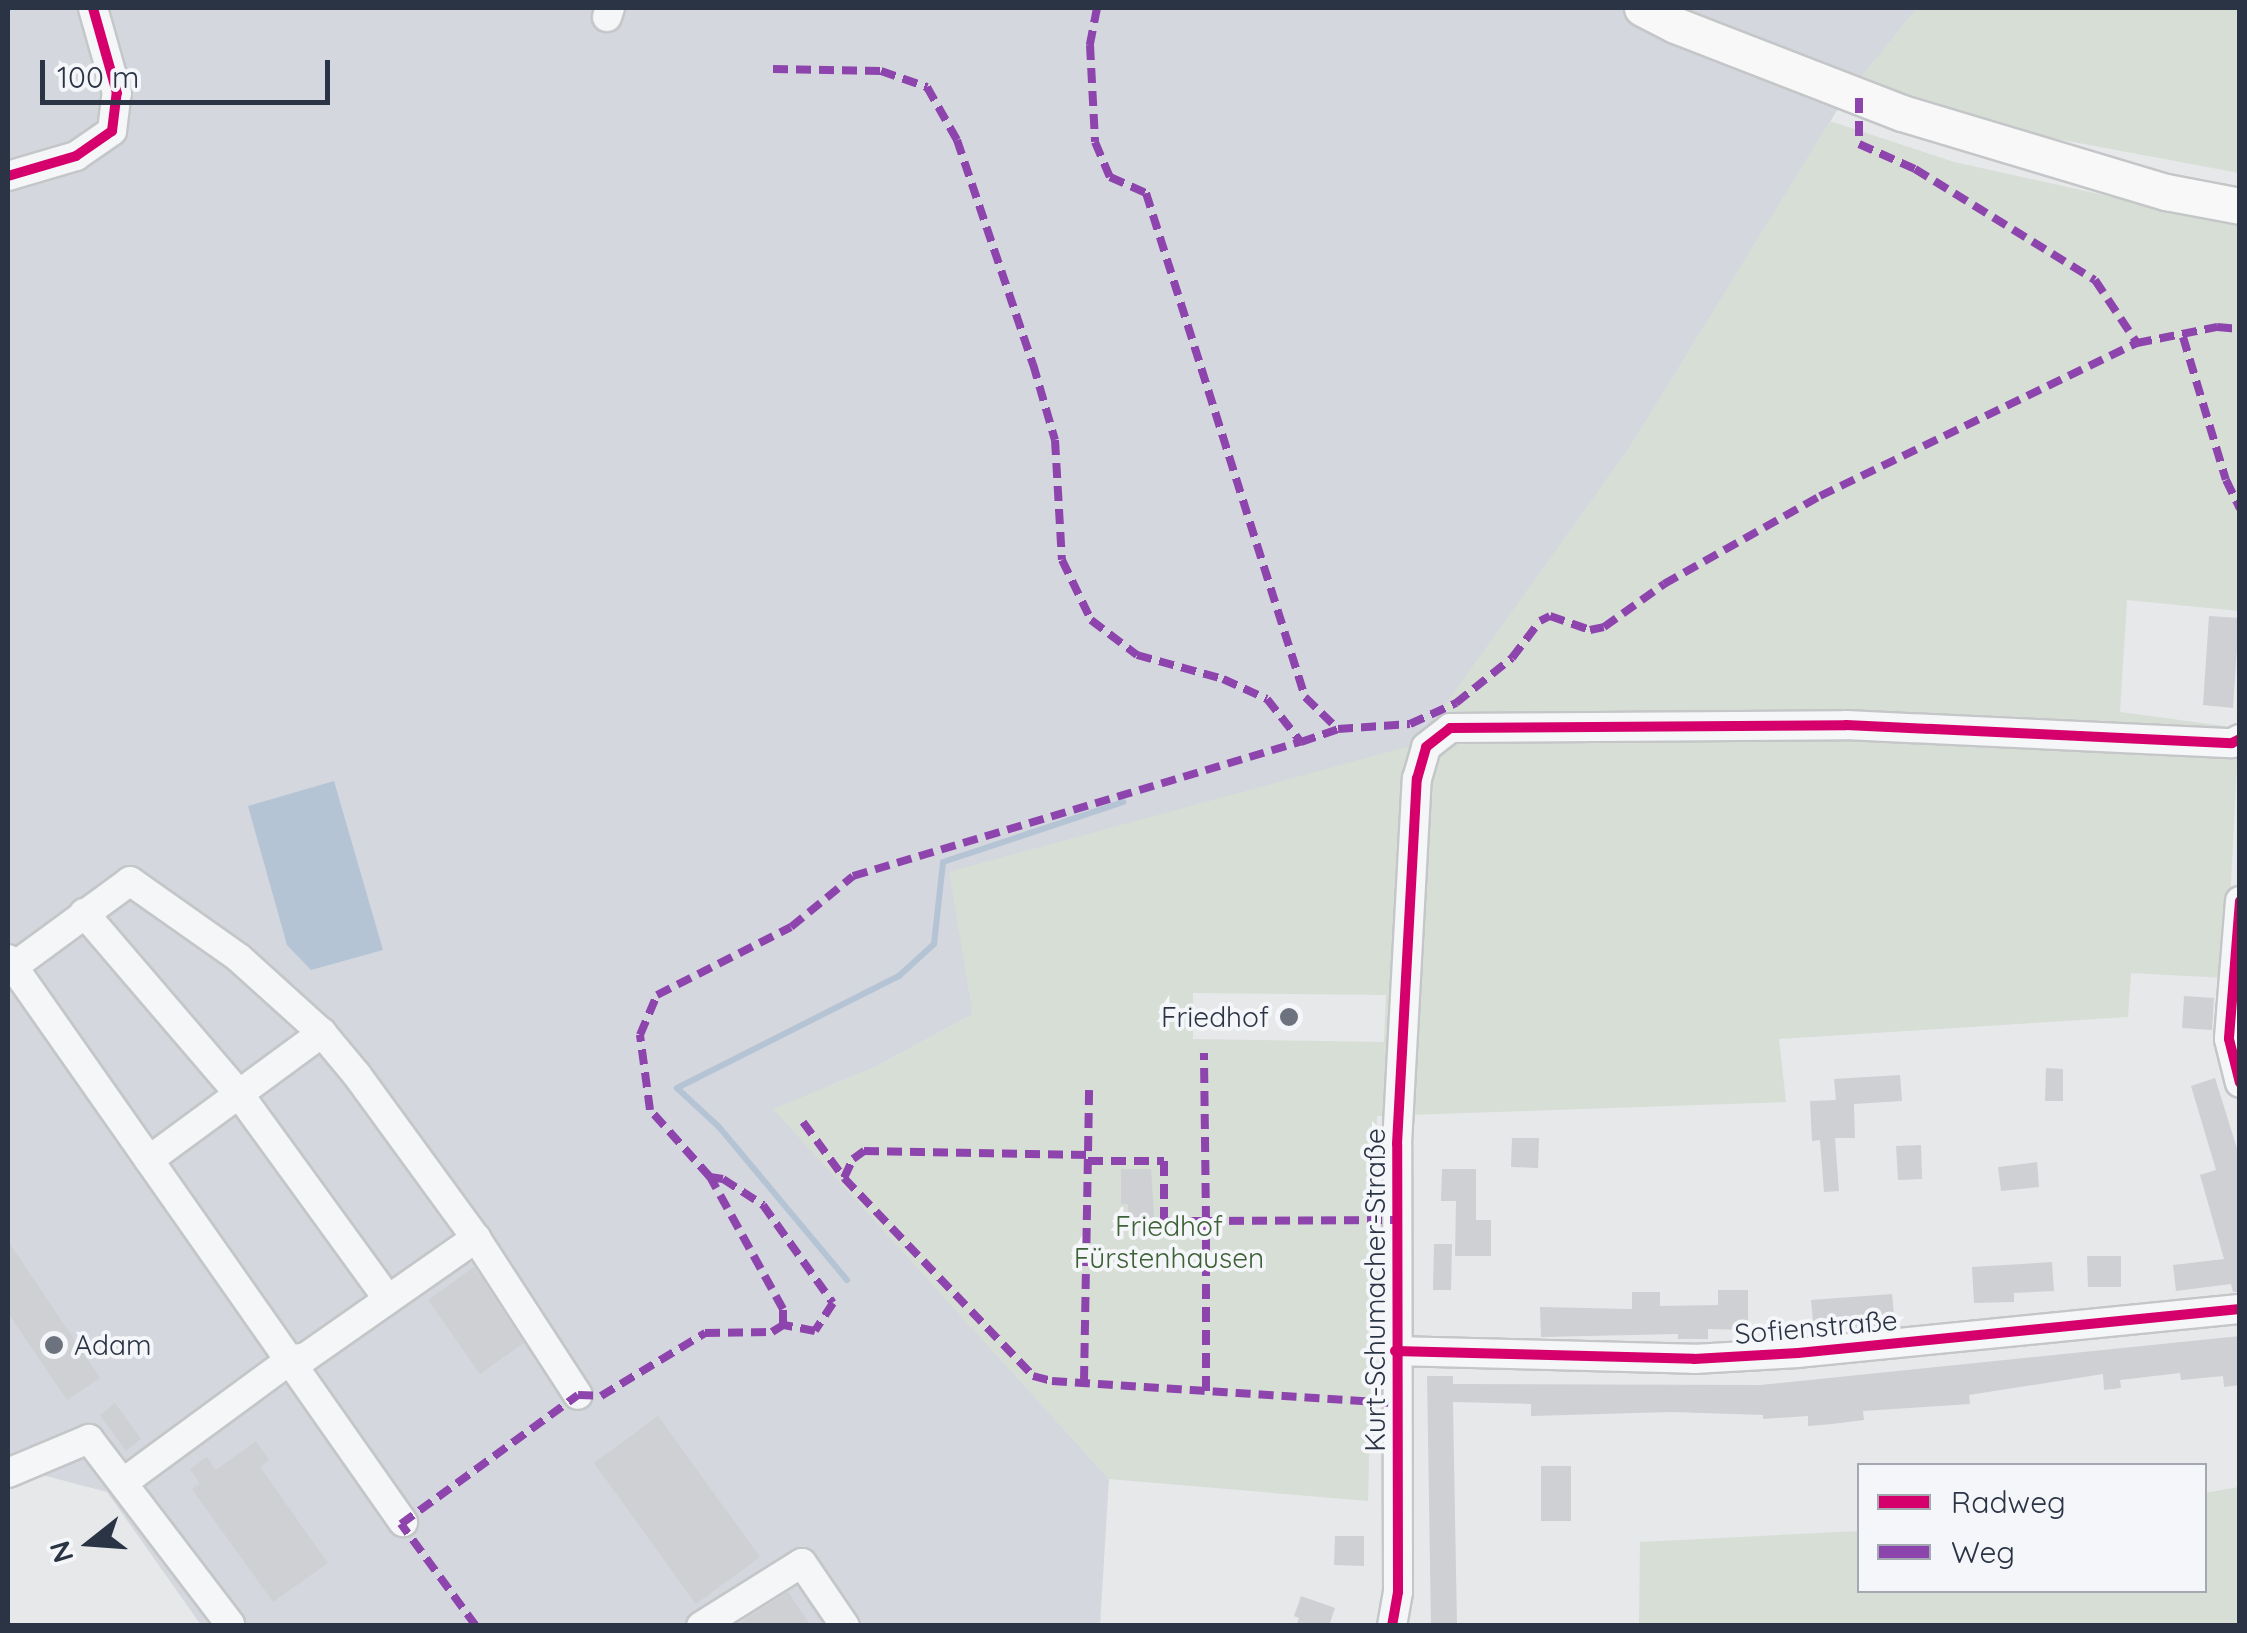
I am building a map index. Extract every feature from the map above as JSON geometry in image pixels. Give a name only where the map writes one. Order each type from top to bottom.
[{"type":"main road","points":[[1642,8],[1675,26],[1859,98],[2166,192],[2240,206]]},
{"type":"street","points":[[8,176],[76,156],[112,131],[117,93],[93,8]]},
{"type":"street","name":"Kurt-Schumacher-Straße","points":[[1392,1626],[1398,1592],[1397,1144],[1417,780],[1426,746],[1450,728],[1846,726],[2232,743],[2240,739]]},
{"type":"street","points":[[403,1522],[10,963],[130,881],[239,958],[322,1034],[476,1238],[578,1395]]},
{"type":"street","points":[[2238,1070],[2229,1039],[2240,901]]},
{"type":"street","points":[[84,913],[239,1094],[388,1299]]},
{"type":"street","points":[[149,1160],[322,1034]]},
{"type":"street","points":[[124,1482],[290,1360],[306,1358],[476,1238]]},
{"type":"street","name":"Sofienstraße","points":[[1395,1352],[1694,1359],[1798,1353],[2240,1308]]},
{"type":"street","points":[[8,1473],[89,1439],[230,1624]]},
{"type":"street","points":[[700,1626],[802,1563],[844,1626]]},
{"type":"shaded area","points":[[8,8],[1917,8],[1844,99],[1630,447],[1417,745],[950,872],[973,1014],[875,1067],[774,1109],[1109,1479],[1100,1625],[201,1625],[107,1492],[8,1466]]},
{"type":"green space","points":[[1917,8],[2239,8],[2239,173],[1844,99]]},
{"type":"green space","name":"Friedhof Fürstenhausen","points":[[1830,121],[1954,162],[2239,225],[2239,611],[2127,600],[2120,712],[2239,728],[2226,978],[2131,973],[2128,1017],[1779,1039],[1786,1102],[1377,1116],[1368,1501],[1109,1479],[773,1109],[875,1067],[973,1014],[949,872],[1417,744],[1630,447]],"holes":[[[1193,993],[1386,995],[1384,1042],[1193,1039]]]},
{"type":"green space","points":[[2239,1487],[2239,1625],[1639,1625],[1640,1542],[1857,1531],[1857,1593],[2207,1593],[2207,1493]]},
{"type":"water","points":[[334,781],[383,950],[311,970],[287,945],[248,806]]},
{"type":"building","points":[[2209,616],[2239,618],[2233,708],[2203,705]]},
{"type":"building","points":[[2184,996],[2214,998],[2212,1030],[2182,1028]]},
{"type":"building","points":[[2046,1068],[2063,1069],[2063,1101],[2045,1101]]},
{"type":"building","points":[[1900,1075],[1902,1101],[1854,1104],[1855,1138],[1835,1138],[1839,1191],[1824,1192],[1820,1140],[1812,1141],[1810,1101],[1836,1100],[1834,1079]]},
{"type":"building","points":[[2215,1078],[2240,1158],[2240,1292],[2233,1292],[2231,1284],[2176,1291],[2173,1265],[2224,1259],[2200,1175],[2216,1170],[2191,1086]]},
{"type":"building","points":[[1512,1138],[1539,1138],[1538,1168],[1511,1167]]},
{"type":"building","points":[[1921,1145],[1922,1179],[1898,1180],[1896,1146]]},
{"type":"building","points":[[2037,1162],[2039,1187],[2001,1191],[1998,1167]]},
{"type":"building","points":[[1121,1169],[1151,1169],[1155,1231],[1128,1231],[1128,1204],[1121,1204]]},
{"type":"building","points":[[1442,1169],[1476,1169],[1476,1220],[1491,1220],[1491,1256],[1455,1256],[1456,1201],[1441,1201]]},
{"type":"building","name":"Adam","points":[[8,1241],[100,1378],[67,1400],[8,1313]]},
{"type":"building","points":[[1434,1244],[1452,1244],[1451,1290],[1433,1290]]},
{"type":"building","points":[[2087,1256],[2121,1256],[2121,1287],[2088,1287]]},
{"type":"building","points":[[2052,1262],[2054,1291],[2014,1293],[2014,1302],[1974,1303],[1972,1267]]},
{"type":"building","points":[[474,1267],[524,1343],[480,1374],[428,1300]]},
{"type":"building","points":[[1718,1290],[1748,1290],[1748,1330],[1708,1329],[1708,1339],[1678,1339],[1678,1334],[1541,1337],[1540,1307],[1632,1309],[1632,1292],[1660,1292],[1660,1306],[1718,1305]]},
{"type":"building","points":[[1892,1294],[1895,1326],[1814,1332],[1811,1300]]},
{"type":"building","points":[[2240,1336],[2240,1385],[2224,1387],[2223,1376],[2181,1380],[2180,1373],[2120,1380],[2121,1388],[2104,1390],[2103,1374],[1969,1395],[1970,1404],[1863,1411],[1864,1420],[1832,1424],[1808,1426],[1808,1416],[1763,1419],[1763,1415],[1671,1412],[1531,1416],[1531,1404],[1453,1402],[1457,1626],[1431,1626],[1427,1376],[1453,1376],[1453,1384],[1761,1385]]},
{"type":"building","points":[[115,1403],[141,1439],[126,1451],[100,1415]]},
{"type":"building","points":[[658,1416],[760,1557],[696,1604],[594,1463]]},
{"type":"building","points":[[256,1441],[269,1460],[260,1467],[328,1563],[273,1602],[192,1489],[200,1484],[190,1469],[207,1457],[216,1470]]},
{"type":"building","points":[[1541,1466],[1571,1466],[1571,1521],[1541,1521]]},
{"type":"building","points":[[1335,1536],[1364,1536],[1364,1566],[1334,1565]]},
{"type":"building","points":[[788,1592],[811,1626],[735,1626]]},
{"type":"building","points":[[1301,1596],[1335,1608],[1329,1626],[1296,1626],[1299,1618],[1294,1616]]},
{"type":"waterway","points":[[847,1280],[719,1127],[677,1088],[899,976],[934,944],[943,862],[1123,802]]},
{"type":"marked path","points":[[1097,8],[1090,45],[1095,142],[1110,177],[1146,193],[1305,697],[1338,729]]},
{"type":"marked path","points":[[773,69],[881,71],[927,87],[957,140],[1033,364],[1055,440],[1062,560],[1091,620],[1137,655],[1223,679],[1267,699],[1301,742],[1338,729],[1410,724],[1456,703],[1512,658],[1540,621],[1550,616],[1590,630],[1604,627],[1664,584],[1820,496],[2137,343],[2217,327],[2240,329]]},
{"type":"marked path","points":[[1859,98],[1859,144],[1915,169],[2095,280],[2137,343]]},
{"type":"marked path","points":[[2183,337],[2226,480],[2240,509]]},
{"type":"marked path","points":[[476,1626],[401,1524],[578,1395],[601,1396],[705,1333],[772,1332],[783,1325],[783,1309],[710,1177],[650,1110],[640,1035],[657,995],[791,927],[853,876],[1301,742]]},
{"type":"marked path","points":[[1088,1161],[1164,1161],[1164,1221],[1206,1221],[1204,1053]]},
{"type":"marked path","points":[[1084,1381],[1089,1086]]},
{"type":"marked path","points":[[803,1122],[844,1178],[1033,1376],[1052,1381],[1396,1403]]},
{"type":"marked path","points":[[844,1178],[853,1159],[864,1151],[1088,1155]]},
{"type":"marked path","points":[[710,1177],[723,1179],[763,1205],[833,1303],[815,1331],[783,1325]]},
{"type":"marked path","points":[[1206,1391],[1206,1221],[1396,1220]]},
{"type":"cycle path","points":[[8,176],[76,156],[112,131],[117,93],[93,8]]},
{"type":"cycle path","points":[[1392,1626],[1398,1592],[1397,1144],[1417,779],[1426,747],[1450,728],[1846,725],[2232,743],[2240,739]]},
{"type":"cycle path","points":[[2240,901],[2229,1039],[2240,1083]]},
{"type":"cycle path","points":[[1395,1351],[1694,1359],[1798,1353],[2240,1309]]},
{"type":"place","name":"Friedhof","points":[[1289,1017]]},
{"type":"place","name":"Adam","points":[[54,1345]]}]
